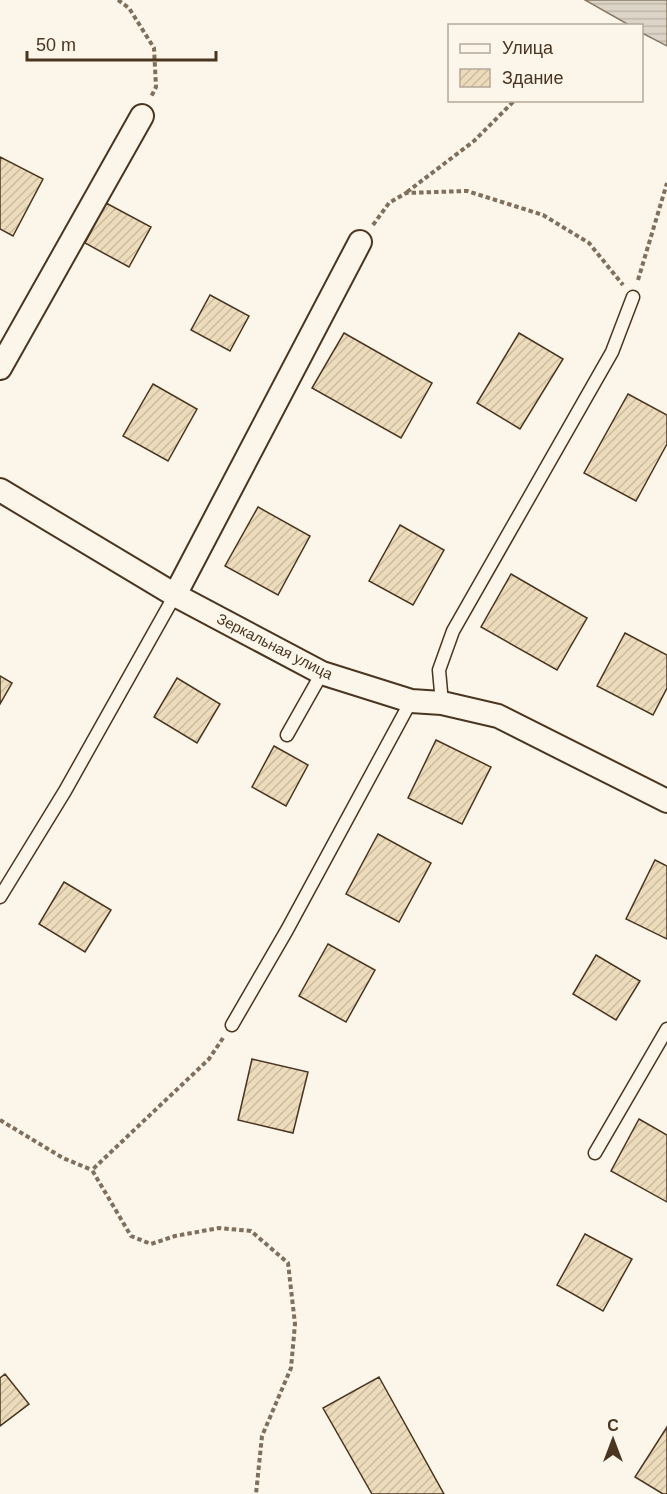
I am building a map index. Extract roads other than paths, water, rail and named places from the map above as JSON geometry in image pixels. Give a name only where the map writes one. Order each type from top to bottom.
[{"type":"street","points":[[0,368],[142,116]]},
{"type":"street","points":[[176,594],[360,242]]},
{"type":"street","name":"Зеркальная улица","points":[[0,490],[176,594],[322,673],[411,701],[442,703],[498,716],[667,801]]},
{"type":"lane","points":[[442,703],[439,670],[453,631],[612,352],[633,297]]},
{"type":"lane","points":[[0,897],[65,791],[176,594]]},
{"type":"lane","points":[[287,735],[322,673]]},
{"type":"lane","points":[[232,1024],[287,930],[411,701]]},
{"type":"lane","points":[[595,1153],[667,1029]]}]
